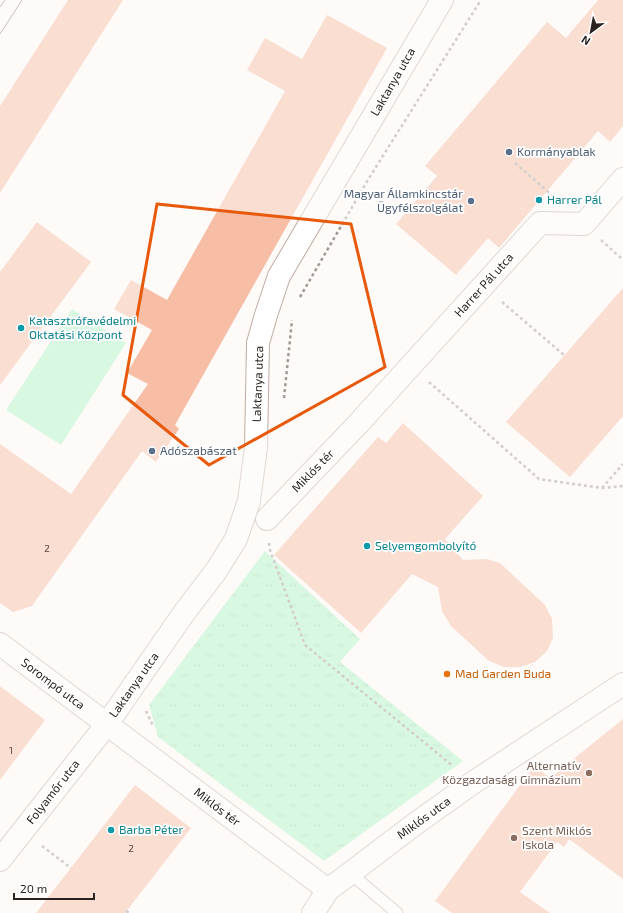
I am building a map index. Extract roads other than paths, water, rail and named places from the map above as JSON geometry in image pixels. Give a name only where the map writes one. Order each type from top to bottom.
[{"type":"street","name":"Laktanya utca","points":[[106,724],[184,613],[216,571],[236,539],[249,501],[256,447],[258,343],[279,276],[442,0]]},
{"type":"street","name":"Harrer Pál utca","points":[[358,424],[540,223],[584,224],[623,179]]},
{"type":"street","name":"Miklós tér","points":[[267,519],[358,424]]},
{"type":"street","name":"Sorompó utca","points":[[0,644],[106,724]]},
{"type":"street","name":"Miklós utca","points":[[313,913],[328,890],[350,873],[474,782],[623,684]]},
{"type":"street","name":"Folyamőr utca","points":[[0,860],[106,724]]},
{"type":"street","name":"Miklós tér","points":[[106,724],[328,890]]},
{"type":"lane","points":[[350,873],[397,913]]},
{"type":"tram line","points":[[0,7],[5,0]]},
{"type":"tram line","points":[[0,34],[22,0]]},
{"type":"place","name":"Kormányablak","points":[[509,152]]},
{"type":"place","name":"Harrer Pál","points":[[539,200]]},
{"type":"place","name":"Magyar Államkincstár Ügyfélszolgálat","points":[[471,201]]},
{"type":"place","name":"Katasztrófavédelmi Oktatási Központ","points":[[21,328]]},
{"type":"place","name":"Adószabászat","points":[[152,451]]},
{"type":"place","name":"Selyemgombolyító","points":[[367,546]]},
{"type":"place","name":"Mad Garden Buda","points":[[447,674]]},
{"type":"place","name":"Alternatív Közgazdasági Gimnázium","points":[[589,773]]},
{"type":"place","name":"Barba Péter","points":[[111,830]]},
{"type":"place","name":"Szent Miklós Iskola","points":[[514,838]]}]
